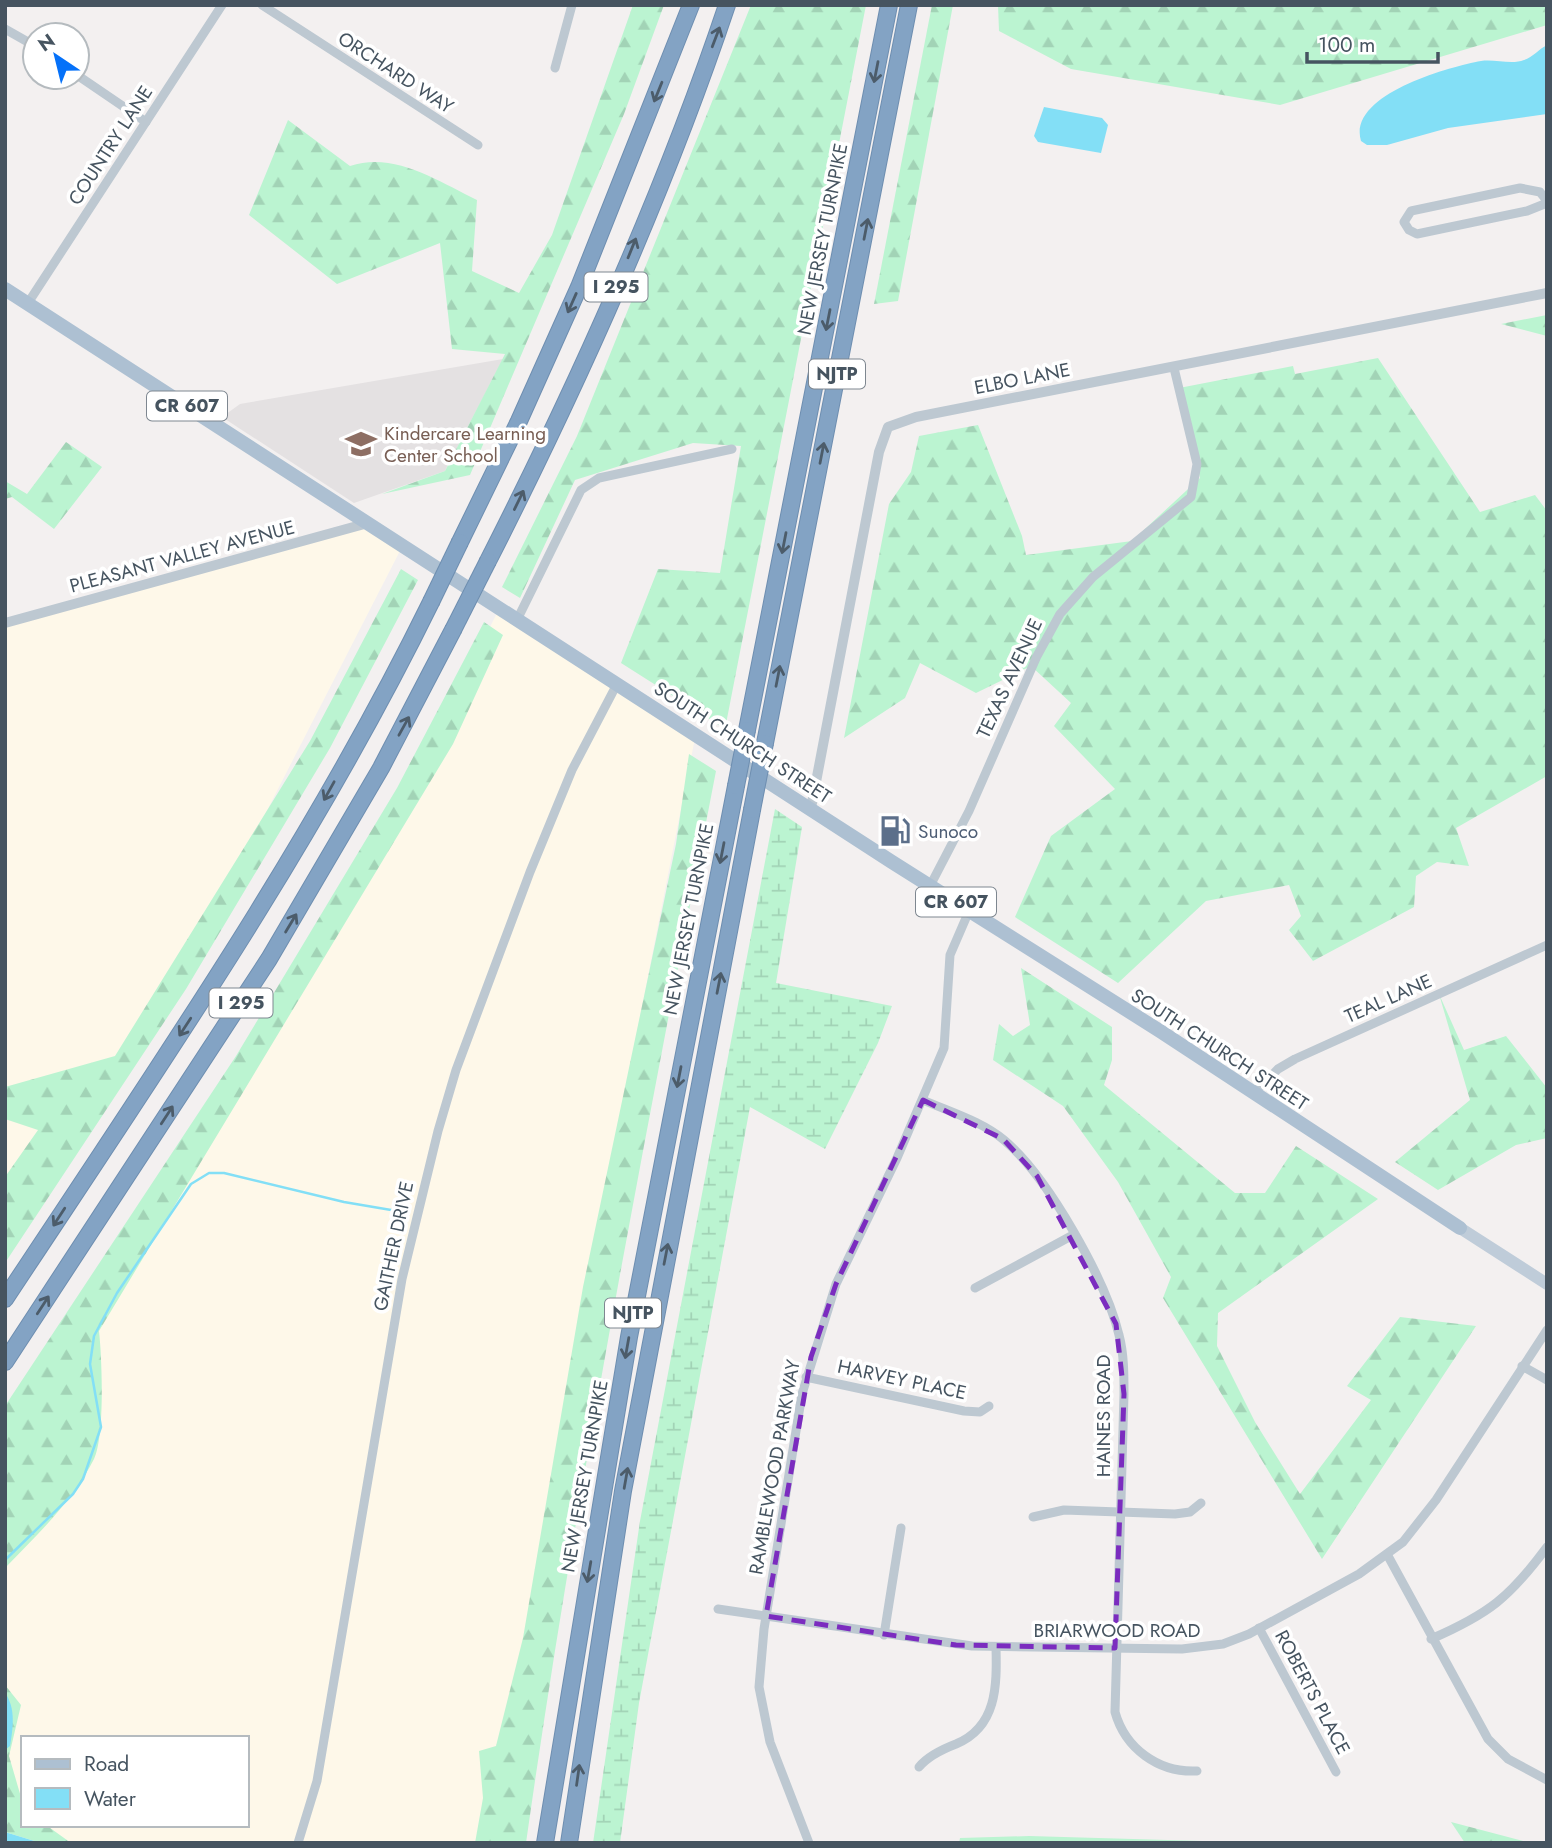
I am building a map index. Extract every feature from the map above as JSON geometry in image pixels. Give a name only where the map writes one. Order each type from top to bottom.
[{"type":"highway","name":"I 295","points":[[5,1299],[236,949],[331,787],[431,602],[519,421],[579,287],[691,5]]},
{"type":"highway","name":"I 295","points":[[5,1362],[269,959],[387,756],[546,445],[603,318],[727,5]]},
{"type":"highway","name":"NEW JERSEY TURNPIKE","points":[[545,1843],[629,1337],[889,5]]},
{"type":"highway","name":"NJTP","points":[[569,1843],[623,1491],[909,5]]},
{"type":"main road","name":"SOUTH CHURCH STREET","points":[[5,289],[517,621],[1160,1031],[1378,1177],[1402,1187],[1460,1228]]},
{"type":"main road","points":[[1460,1228],[1547,1284]]},
{"type":"street","name":"COUNTRY LANE","points":[[28,303],[222,5]]},
{"type":"street","name":"ORCHARD WAY","points":[[262,5],[478,145]]},
{"type":"street","points":[[555,68],[572,5]]},
{"type":"street","points":[[5,29],[21,38]]},
{"type":"street","points":[[91,85],[146,122]]},
{"type":"street","points":[[1520,188],[1540,192],[1547,202],[1528,211],[1417,234],[1409,230],[1405,222],[1410,211],[1520,188]]},
{"type":"street","name":"ELBO LANE","points":[[811,808],[879,452],[888,427],[916,417],[1547,293]]},
{"type":"street","name":"TEXAS AVENUE","points":[[930,886],[969,811],[1037,656],[1060,614],[1093,577],[1191,497],[1197,464],[1174,368]]},
{"type":"street","points":[[517,621],[581,490],[589,483],[599,478],[733,449]]},
{"type":"street","name":"PLEASANT VALLEY AVENUE","points":[[5,623],[368,523]]},
{"type":"street","name":"GAITHER DRIVE","points":[[298,1843],[308,1818],[321,1763],[402,1279],[438,1131],[472,1024],[530,872],[572,770],[617,684]]},
{"type":"street","name":"RAMBLEWOOD PARKWAY","points":[[810,1843],[776,1759],[763,1715],[760,1667],[806,1377],[836,1284],[923,1100],[944,1048],[950,955],[956,936],[970,911]]},
{"type":"street","name":"TEAL LANE","points":[[1253,1094],[1278,1069],[1295,1059],[1547,945]]},
{"type":"street","name":"HAINES ROAD","points":[[923,1100],[973,1122],[1003,1139],[1045,1187],[1073,1235],[1111,1311],[1122,1352],[1115,1712],[1127,1739],[1157,1762],[1174,1769],[1196,1771]]},
{"type":"street","points":[[975,1288],[1073,1235]]},
{"type":"street","name":"BRIARWOOD ROAD","points":[[718,1609],[884,1635],[996,1647],[1210,1647],[1259,1628],[1388,1556],[1428,1511],[1547,1330]]},
{"type":"street","points":[[1522,1366],[1547,1380]]},
{"type":"street","name":"HARVEY PLACE","points":[[806,1377],[964,1411],[980,1412],[989,1405]]},
{"type":"street","points":[[1033,1517],[1064,1510],[1183,1514],[1201,1503]]},
{"type":"street","points":[[884,1635],[901,1528]]},
{"type":"street","points":[[1431,1639],[1472,1620],[1506,1597],[1547,1546]]},
{"type":"street","points":[[1388,1556],[1488,1739],[1508,1759],[1547,1780]]},
{"type":"street","name":"ROBERTS PLACE","points":[[1259,1628],[1336,1772]]},
{"type":"street","points":[[919,1766],[947,1747],[967,1739],[984,1724],[993,1703],[996,1647]]},
{"type":"highlighted area","points":[[923,1100],[1003,1139],[1037,1176],[1116,1324],[1124,1394],[1115,1648],[956,1645],[766,1616],[811,1357],[836,1284]]},
{"type":"shaded area","name":"Kindercare Learning Center School","points":[[503,359],[445,471],[354,503],[222,417],[240,404]]},
{"type":"shaded area","points":[[368,523],[403,545],[258,828],[71,1129],[5,1227],[5,621]]},
{"type":"shaded area","points":[[499,609],[696,733],[604,1199],[508,1843],[5,1843],[5,1426],[419,769]]},
{"type":"green space","points":[[633,5],[664,5],[624,114],[470,475],[382,494],[445,471],[505,354],[452,349],[440,243],[337,284],[249,215],[288,120],[350,166],[366,162],[399,165],[431,177],[477,200],[472,271],[519,293],[552,235]]},
{"type":"green space","points":[[751,5],[866,5],[725,729],[621,663],[658,569],[720,573],[741,446],[693,443],[575,480],[520,598],[502,587],[577,436]]},
{"type":"green space","points":[[932,5],[953,5],[898,301],[874,304]]},
{"type":"green space","points":[[998,5],[1547,5],[1547,25],[1280,105],[1071,69],[999,31]]},
{"type":"green space","points":[[1547,315],[1547,336],[1501,324]]},
{"type":"green space","points":[[1378,358],[1480,512],[1535,495],[1547,511],[1547,776],[1456,828],[1469,866],[1437,862],[1416,876],[1414,907],[1313,961],[1289,930],[1301,916],[1289,885],[1206,901],[1118,983],[1015,917],[1051,836],[1115,789],[1054,726],[1071,703],[1031,666],[976,693],[920,663],[905,698],[844,738],[889,504],[911,472],[919,436],[978,425],[1022,536],[1026,555],[1132,541],[1200,478],[1179,388],[1293,366],[1295,374]]},
{"type":"green space","points":[[66,442],[102,467],[54,529],[12,497],[5,499],[5,481],[27,494]]},
{"type":"green space","points":[[401,569],[418,580],[330,748],[186,989],[5,1263],[5,1177],[38,1130],[5,1119],[5,1087],[115,1056],[310,741]]},
{"type":"green space","points":[[484,622],[503,635],[453,744],[99,1331],[101,1416],[94,1459],[65,1503],[5,1568],[5,1406],[236,1056],[397,788]]},
{"type":"green space","points":[[689,754],[716,771],[590,1440],[526,1843],[475,1843],[483,1798],[479,1751],[496,1746],[523,1638],[583,1287],[676,844]]},
{"type":"green space","points":[[775,809],[802,827],[776,983],[892,1006],[878,1043],[825,1149],[750,1107],[639,1703],[620,1843],[593,1843],[640,1521]]},
{"type":"green space","points":[[1021,968],[1112,1027],[1112,1060],[1104,1085],[1235,1193],[1265,1193],[1296,1146],[1378,1199],[1218,1313],[1217,1346],[1255,1422],[1300,1494],[1371,1400],[1347,1386],[1400,1317],[1476,1326],[1322,1559],[1163,1298],[1171,1277],[1118,1182],[1063,1106],[993,1060],[999,1024],[1013,1036],[1030,1025]]},
{"type":"green space","points":[[1439,994],[1464,1050],[1506,1036],[1547,1088],[1547,1138],[1516,1145],[1438,1190],[1395,1162],[1470,1100]]},
{"type":"green space","points":[[5,1685],[21,1705],[9,1756],[21,1797],[21,1827],[49,1827],[71,1843],[41,1843],[5,1832]]},
{"type":"green space","points":[[1451,1822],[1531,1843],[1465,1843]]},
{"type":"green space","points":[[1029,1836],[1276,1843],[959,1843],[960,1838]]},
{"type":"water","points":[[1547,45],[1547,114],[1448,128],[1387,145],[1367,145],[1361,141],[1361,125],[1369,110],[1403,86],[1446,70],[1481,61],[1519,61]]},
{"type":"water","points":[[1044,107],[1102,118],[1108,125],[1101,153],[1038,142],[1034,136]]},
{"type":"water","points":[[5,1693],[13,1718],[10,1746],[5,1750]]},
{"type":"water","points":[[5,1832],[41,1843],[5,1843]]},
{"type":"waterway","points":[[5,1560],[73,1494],[83,1479],[101,1427],[90,1364],[94,1336],[117,1293],[191,1184],[209,1173],[224,1173],[344,1202],[397,1211]]},
{"type":"place","name":"Kindercare Learning Center School","points":[[361,444]]},
{"type":"place","name":"Sunoco","points":[[895,831]]}]
